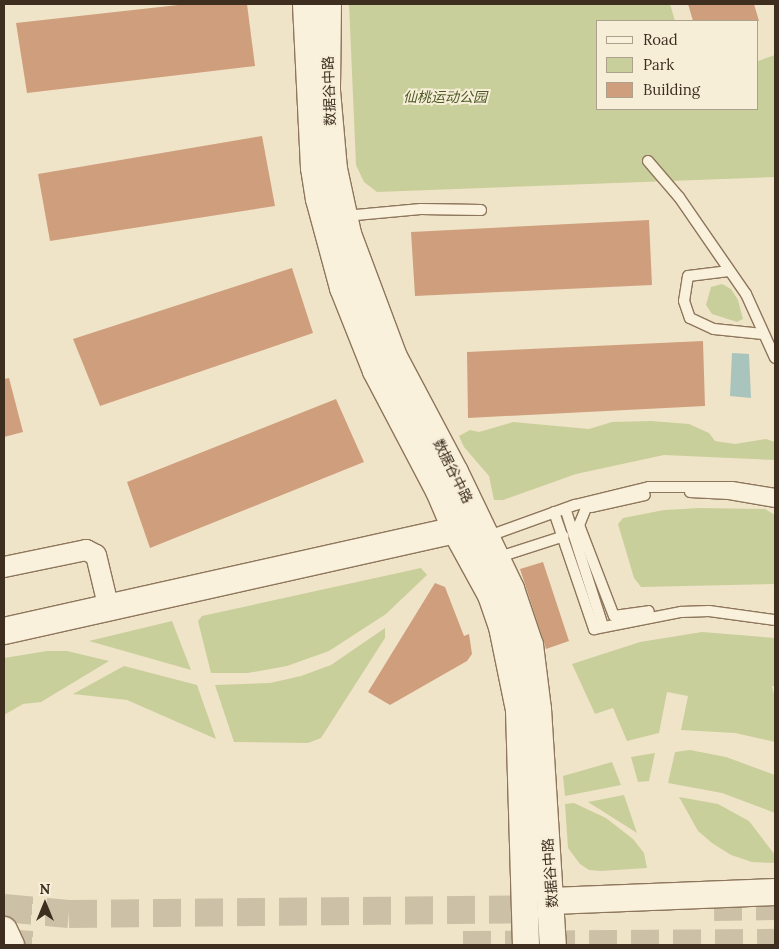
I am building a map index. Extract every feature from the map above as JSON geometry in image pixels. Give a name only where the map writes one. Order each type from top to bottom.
[{"type":"street","name":"数据谷中路","points":[[306,4],[314,168],[330,244],[356,325],[376,371],[439,491],[479,538],[511,589],[530,645],[534,668],[552,901],[553,945]]},
{"type":"street","name":"数据谷中路","points":[[328,4],[327,91],[334,170],[344,216],[367,292],[394,357],[455,472],[479,538],[491,595],[515,684],[519,710],[526,945]]},
{"type":"street","points":[[4,631],[109,608],[479,538]]},
{"type":"street","points":[[4,567],[86,550],[96,555],[109,608]]},
{"type":"street","points":[[552,901],[775,892]]},
{"type":"street","points":[[4,930],[10,945]]},
{"type":"lane","points":[[648,161],[679,197],[746,294],[775,358]]},
{"type":"lane","points":[[344,216],[421,209],[481,210]]},
{"type":"lane","points":[[729,271],[688,276],[684,301],[690,318],[714,329],[763,334]]},
{"type":"lane","points":[[479,538],[555,515],[602,497],[658,487],[732,487],[775,494]]},
{"type":"lane","points":[[555,515],[568,514],[656,492],[676,491],[729,494],[775,502]]},
{"type":"lane","points":[[586,508],[579,525],[614,616],[685,607],[732,608],[775,615]]},
{"type":"lane","points":[[568,514],[603,626]]},
{"type":"lane","points":[[555,515],[564,536],[594,629],[681,612],[710,610],[775,620]]},
{"type":"lane","points":[[479,538],[564,536]]},
{"type":"green space","name":"仙桃运动公园","points":[[349,4],[670,4],[675,20],[596,20],[596,110],[759,110],[759,61],[775,55],[775,177],[377,192],[364,182],[356,165]]},
{"type":"green space","points":[[722,284],[731,289],[738,300],[743,319],[737,322],[712,314],[706,305],[711,287]]},
{"type":"green space","points":[[651,421],[689,424],[709,433],[715,441],[735,444],[766,439],[775,442],[775,460],[664,455],[576,474],[503,500],[494,500],[489,476],[464,447],[459,436],[470,430],[479,432],[513,422],[589,429],[612,422]]},
{"type":"green space","points":[[700,508],[765,509],[775,515],[775,584],[641,587],[634,578],[618,524],[623,518],[664,510]]},
{"type":"green space","points":[[421,568],[427,575],[386,614],[329,651],[287,666],[248,673],[211,673],[198,621],[202,616]]},
{"type":"green space","points":[[172,621],[191,670],[89,641]]},
{"type":"green space","points":[[385,628],[385,638],[321,738],[308,743],[234,742],[215,685],[270,683],[301,676],[331,665]]},
{"type":"green space","points":[[702,632],[775,638],[775,686],[772,686],[775,699],[775,742],[735,733],[681,730],[688,696],[667,692],[659,733],[627,741],[613,708],[595,714],[572,664],[640,642]]},
{"type":"green space","points":[[47,651],[67,651],[109,661],[41,702],[23,704],[4,715],[4,658]]},
{"type":"green space","points":[[124,666],[197,685],[216,739],[127,700],[73,694]]},
{"type":"green space","points":[[690,750],[726,757],[775,775],[775,813],[722,793],[668,783],[675,752]]},
{"type":"green space","points":[[655,753],[649,781],[638,782],[631,757]]},
{"type":"green space","points":[[612,762],[621,785],[565,796],[563,776]]},
{"type":"green space","points":[[624,795],[637,833],[588,802]]},
{"type":"green space","points":[[679,797],[718,804],[749,821],[775,855],[775,863],[752,862],[731,855],[712,843],[698,831]]},
{"type":"green space","points":[[574,803],[606,818],[633,839],[644,853],[647,868],[601,871],[589,870],[580,864],[568,848],[565,804]]},
{"type":"water","points":[[732,353],[749,354],[751,398],[730,396]]},
{"type":"building","points":[[187,4],[247,4],[255,66],[27,93],[16,23]]},
{"type":"building","points":[[688,4],[754,4],[759,20],[693,20]]},
{"type":"building","points":[[262,136],[275,206],[50,241],[38,174]]},
{"type":"building","points":[[649,220],[652,285],[415,296],[411,232]]},
{"type":"building","points":[[292,268],[313,333],[100,406],[73,339]]},
{"type":"building","points":[[703,341],[705,406],[468,418],[467,352]]},
{"type":"building","points":[[9,378],[23,432],[4,437],[4,379]]},
{"type":"building","points":[[336,399],[364,462],[150,548],[127,482]]},
{"type":"building","points":[[543,562],[569,641],[546,649],[520,569]]},
{"type":"building","points":[[435,583],[445,587],[464,636],[469,634],[472,654],[467,661],[390,705],[368,692]]},
{"type":"tunnel","points":[[714,907],[775,906]]},
{"type":"tunnel","points":[[4,908],[69,914],[549,909]]},
{"type":"tunnel","points":[[4,943],[35,945]]},
{"type":"tunnel","points":[[463,945],[775,943]]}]
